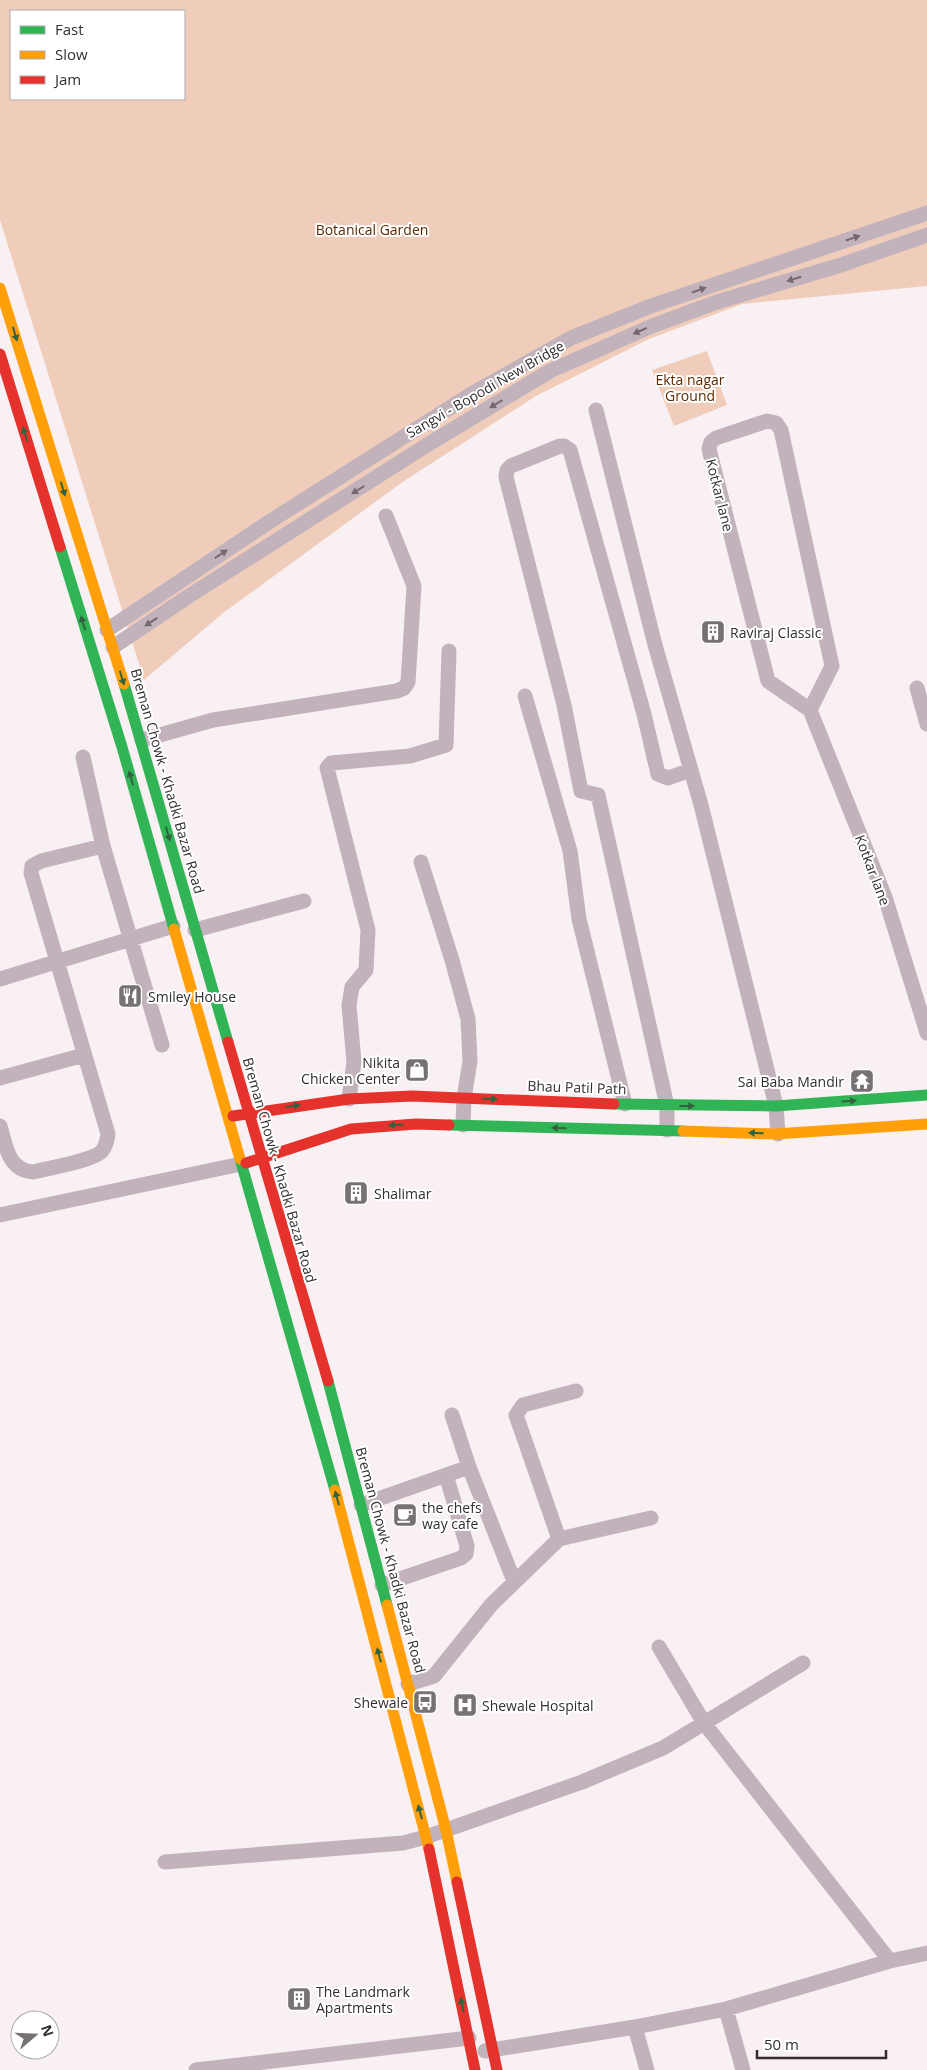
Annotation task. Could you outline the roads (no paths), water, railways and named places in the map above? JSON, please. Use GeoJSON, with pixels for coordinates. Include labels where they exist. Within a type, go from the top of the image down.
{"type":"FeatureCollection","features":[{"type":"Feature","properties":{"kind":"main road","name":"Breman Chowk - Khadki Bazar Road"},"geometry":{"type":"LineString","coordinates":[[0,288],[142,740],[261,1159],[334,1403],[446,1830],[497,2070]]}},
{"type":"Feature","properties":{"kind":"main road"},"geometry":{"type":"LineString","coordinates":[[0,354],[122,747],[336,1493],[426,1837],[475,2070]]}},
{"type":"Feature","properties":{"kind":"main road"},"geometry":{"type":"LineString","coordinates":[[122,747],[142,740]]}},
{"type":"Feature","properties":{"kind":"main road","name":"Bhau Patil Path"},"geometry":{"type":"LineString","coordinates":[[228,1117],[248,1112],[350,1099],[412,1096],[667,1106],[776,1106],[927,1095]]}},
{"type":"Feature","properties":{"kind":"main road"},"geometry":{"type":"LineString","coordinates":[[586,1103],[586,1128]]}},
{"type":"Feature","properties":{"kind":"main road"},"geometry":{"type":"LineString","coordinates":[[241,1164],[351,1129],[416,1124],[778,1134],[927,1124]]}},
{"type":"Feature","properties":{"kind":"street","name":"Sangvi - Bopodi New Bridge"},"geometry":{"type":"LineString","coordinates":[[107,630],[180,580],[473,393],[572,338],[651,306],[927,213]]}},
{"type":"Feature","properties":{"kind":"street","name":"Sangvi - Bopodi New Bridge"},"geometry":{"type":"LineString","coordinates":[[113,648],[189,596],[427,445],[550,371],[652,326],[717,302],[841,265],[927,235]]}},
{"type":"Feature","properties":{"kind":"street"},"geometry":{"type":"LineString","coordinates":[[596,410],[655,645],[691,770],[776,1106],[778,1134]]}},
{"type":"Feature","properties":{"kind":"street","name":"Kotkar lane"},"geometry":{"type":"LineString","coordinates":[[810,710],[832,666],[781,430],[776,423],[767,421],[716,438],[711,442],[709,449],[768,682],[810,710],[884,897],[927,1033]]}},
{"type":"Feature","properties":{"kind":"street"},"geometry":{"type":"LineString","coordinates":[[667,1130],[667,1106],[598,795],[581,791],[564,706],[506,477],[507,470],[511,466],[560,446],[570,450],[644,714],[658,774],[668,778],[691,770]]}},
{"type":"Feature","properties":{"kind":"street"},"geometry":{"type":"LineString","coordinates":[[142,740],[213,720],[397,691],[404,688],[408,682],[414,586],[386,516]]}},
{"type":"Feature","properties":{"kind":"street"},"geometry":{"type":"LineString","coordinates":[[350,1099],[354,1062],[348,1005],[352,987],[366,970],[368,930],[327,768],[334,763],[410,756],[446,745],[449,651]]}},
{"type":"Feature","properties":{"kind":"street"},"geometry":{"type":"LineString","coordinates":[[917,688],[927,724]]}},
{"type":"Feature","properties":{"kind":"street"},"geometry":{"type":"LineString","coordinates":[[525,696],[570,851],[579,919],[625,1104]]}},
{"type":"Feature","properties":{"kind":"street"},"geometry":{"type":"LineString","coordinates":[[83,757],[102,846],[162,1045]]}},
{"type":"Feature","properties":{"kind":"street"},"geometry":{"type":"LineString","coordinates":[[0,1126],[14,1164],[26,1171],[33,1172],[94,1157],[105,1148],[108,1134],[31,873],[31,869],[36,863],[41,861],[102,846]]}},
{"type":"Feature","properties":{"kind":"street"},"geometry":{"type":"LineString","coordinates":[[421,862],[452,960],[468,1019],[470,1062],[464,1098],[463,1125]]}},
{"type":"Feature","properties":{"kind":"street"},"geometry":{"type":"LineString","coordinates":[[195,930],[304,902]]}},
{"type":"Feature","properties":{"kind":"street"},"geometry":{"type":"LineString","coordinates":[[0,979],[173,926]]}},
{"type":"Feature","properties":{"kind":"street"},"geometry":{"type":"LineString","coordinates":[[0,1078],[84,1055]]}},
{"type":"Feature","properties":{"kind":"street"},"geometry":{"type":"LineString","coordinates":[[0,1215],[241,1164]]}},
{"type":"Feature","properties":{"kind":"street"},"geometry":{"type":"LineString","coordinates":[[559,1539],[516,1419],[516,1414],[523,1405],[576,1391]]}},
{"type":"Feature","properties":{"kind":"street"},"geometry":{"type":"LineString","coordinates":[[452,1415],[514,1581]]}},
{"type":"Feature","properties":{"kind":"street"},"geometry":{"type":"LineString","coordinates":[[360,1505],[470,1467]]}},
{"type":"Feature","properties":{"kind":"street"},"geometry":{"type":"LineString","coordinates":[[382,1584],[461,1558],[466,1554],[467,1546],[446,1475]]}},
{"type":"Feature","properties":{"kind":"street"},"geometry":{"type":"LineString","coordinates":[[408,1684],[434,1676],[491,1605],[559,1539],[651,1518]]}},
{"type":"Feature","properties":{"kind":"street"},"geometry":{"type":"LineString","coordinates":[[659,1648],[704,1723],[890,1961]]}},
{"type":"Feature","properties":{"kind":"street"},"geometry":{"type":"LineString","coordinates":[[165,1862],[403,1843],[426,1837],[582,1782],[663,1748],[803,1663]]}},
{"type":"Feature","properties":{"kind":"street"},"geometry":{"type":"LineString","coordinates":[[472,2055],[726,2009],[927,1952]]}},
{"type":"Feature","properties":{"kind":"street"},"geometry":{"type":"LineString","coordinates":[[726,2009],[743,2070]]}},
{"type":"Feature","properties":{"kind":"street"},"geometry":{"type":"LineString","coordinates":[[635,2027],[647,2070]]}},
{"type":"Feature","properties":{"kind":"street"},"geometry":{"type":"LineString","coordinates":[[196,2070],[469,2038]]}},
{"type":"Feature","properties":{"kind":"place","name":"Raviraj Classic"},"geometry":{"type":"Point","coordinates":[713,632]}},
{"type":"Feature","properties":{"kind":"place","name":"Smiley House"},"geometry":{"type":"Point","coordinates":[130,996]}},
{"type":"Feature","properties":{"kind":"place","name":"Nikita Chicken Center"},"geometry":{"type":"Point","coordinates":[417,1070]}},
{"type":"Feature","properties":{"kind":"place","name":"Sai Baba Mandir"},"geometry":{"type":"Point","coordinates":[862,1081]}},
{"type":"Feature","properties":{"kind":"place","name":"Shalimar"},"geometry":{"type":"Point","coordinates":[356,1193]}},
{"type":"Feature","properties":{"kind":"place","name":"the chefs way cafe"},"geometry":{"type":"Point","coordinates":[405,1515]}},
{"type":"Feature","properties":{"kind":"place","name":"Shewale"},"geometry":{"type":"Point","coordinates":[425,1702]}},
{"type":"Feature","properties":{"kind":"place","name":"Shewale Hospital"},"geometry":{"type":"Point","coordinates":[465,1705]}},
{"type":"Feature","properties":{"kind":"place","name":"The Landmark Apartments"},"geometry":{"type":"Point","coordinates":[299,1999]}},
{"type":"Feature","properties":{"kind":"park label","name":"Botanical Garden"},"geometry":{"type":"Point","coordinates":[372,229]}},
{"type":"Feature","properties":{"kind":"park label","name":"Ekta nagar Ground"},"geometry":{"type":"Point","coordinates":[690,388]}}]}
